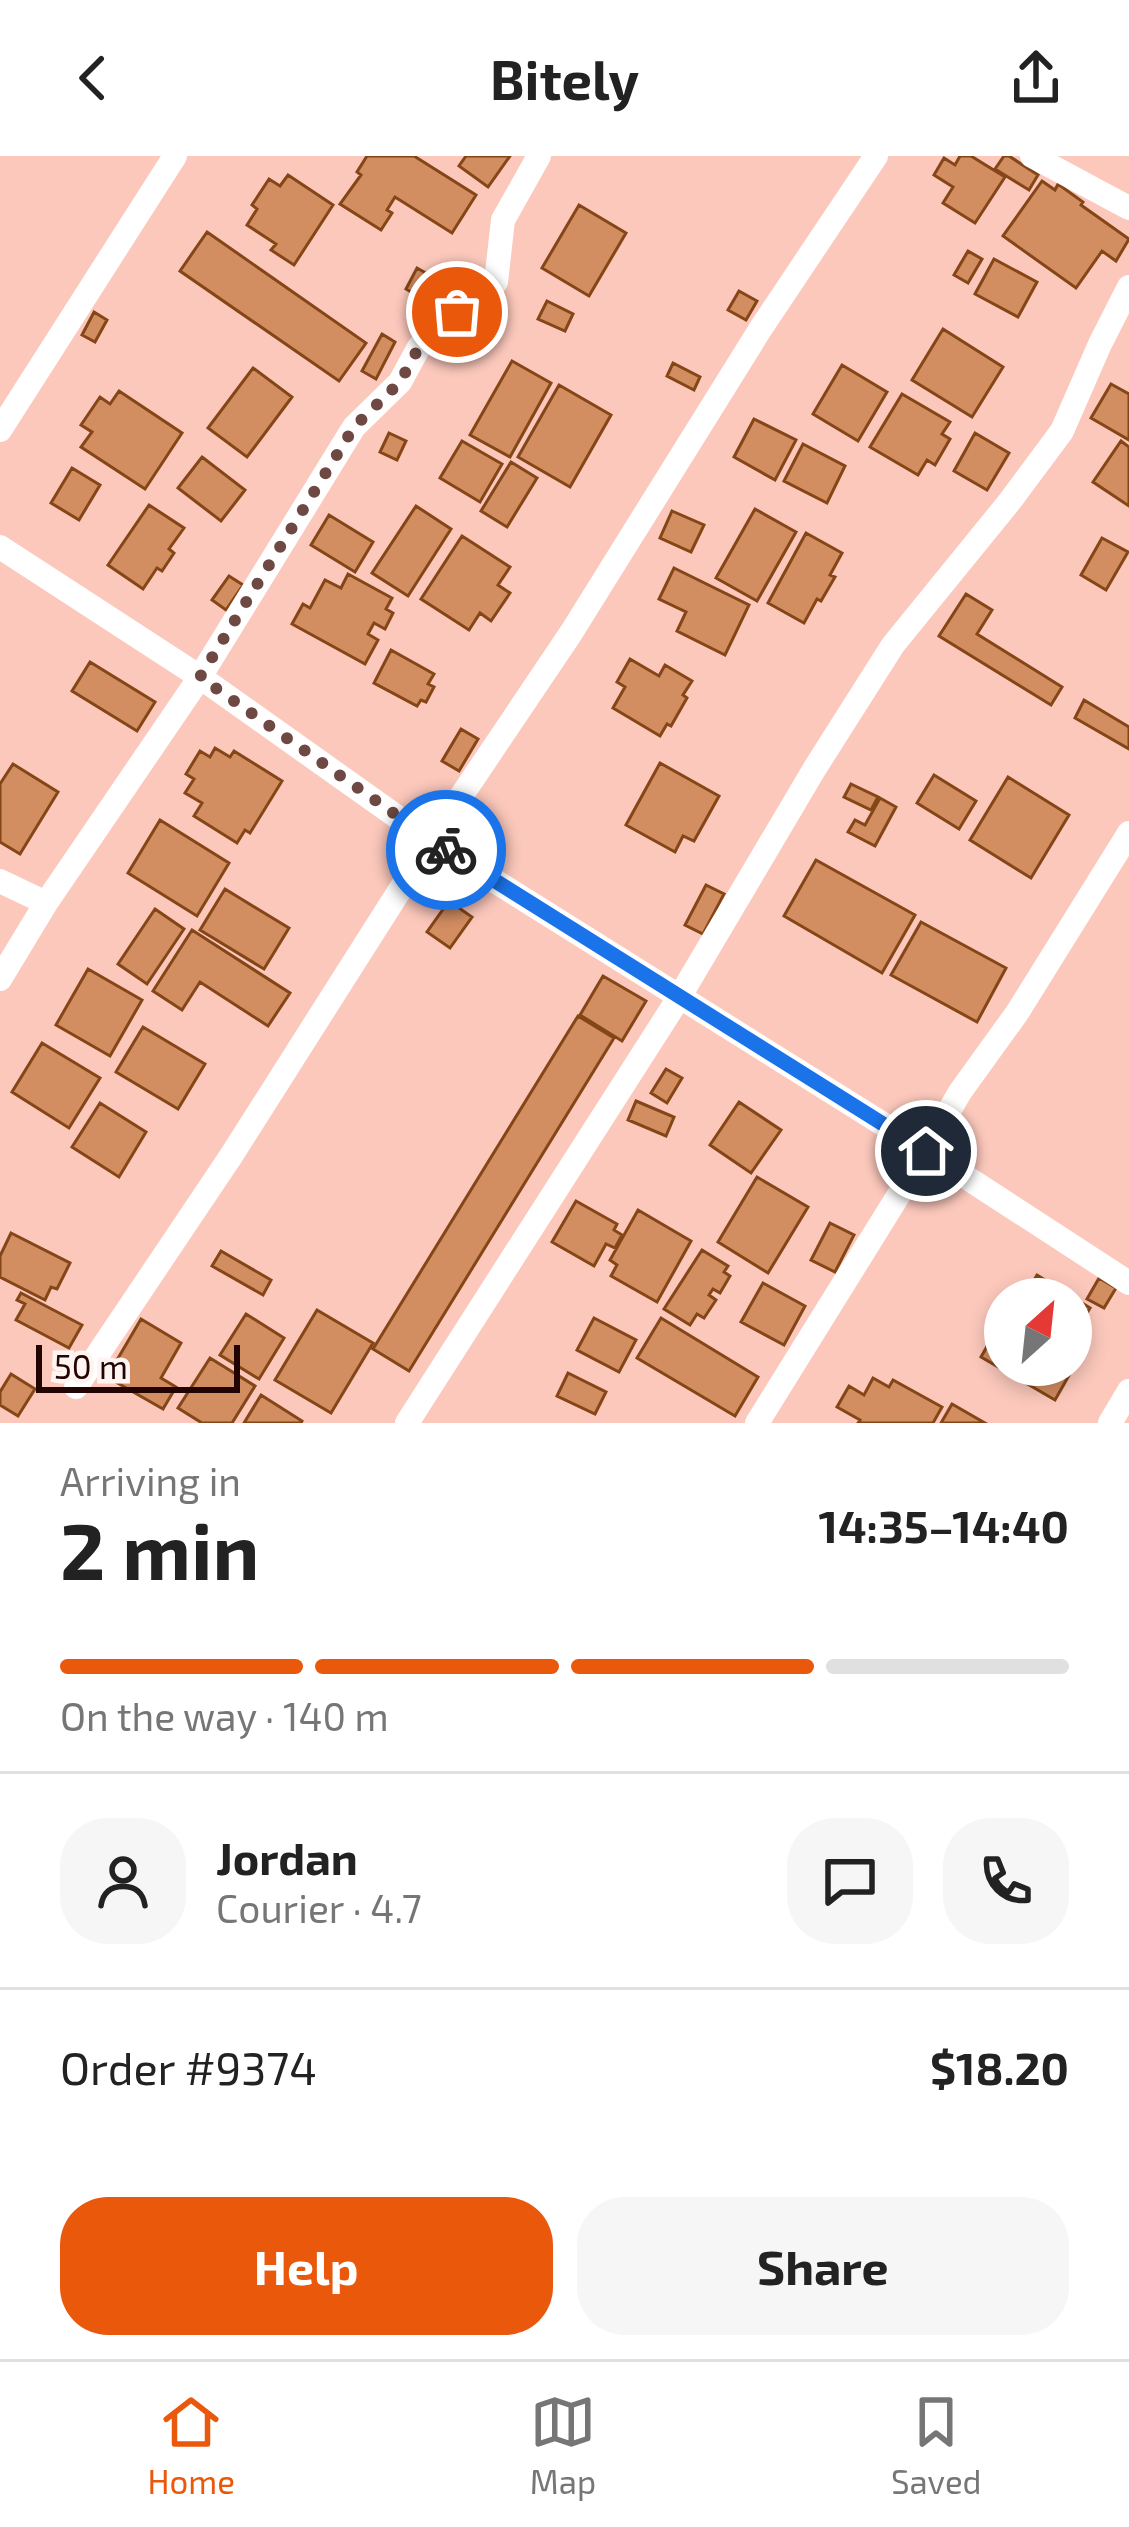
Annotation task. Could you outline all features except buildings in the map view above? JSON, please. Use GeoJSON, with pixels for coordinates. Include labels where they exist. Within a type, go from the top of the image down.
{"type":"FeatureCollection","features":[{"type":"Feature","properties":{"kind":"street"},"geometry":{"type":"LineString","coordinates":[[0,430],[175,156]]}},
{"type":"Feature","properties":{"kind":"street"},"geometry":{"type":"LineString","coordinates":[[0,979],[46,903],[200,677],[354,427],[400,382],[419,347],[496,282],[503,220],[539,156]]}},
{"type":"Feature","properties":{"kind":"street"},"geometry":{"type":"LineString","coordinates":[[76,1388],[571,633],[761,328],[876,156]]}},
{"type":"Feature","properties":{"kind":"street"},"geometry":{"type":"LineString","coordinates":[[1032,156],[1129,208]]}},
{"type":"Feature","properties":{"kind":"street"},"geometry":{"type":"LineString","coordinates":[[406,1423],[680,996],[893,645],[1062,431],[1129,287]]}},
{"type":"Feature","properties":{"kind":"street"},"geometry":{"type":"LineString","coordinates":[[0,547],[200,677],[431,841],[1129,1283]]}},
{"type":"Feature","properties":{"kind":"street"},"geometry":{"type":"LineString","coordinates":[[757,1423],[959,1092],[1017,1013],[1129,832]]}},
{"type":"Feature","properties":{"kind":"street"},"geometry":{"type":"LineString","coordinates":[[0,881],[46,903]]}},
{"type":"Feature","properties":{"kind":"street"},"geometry":{"type":"LineString","coordinates":[[1110,1423],[1129,1390]]}},
{"type":"Feature","properties":{"kind":"way so far"},"geometry":{"type":"LineString","coordinates":[[446,850],[200,677],[354,427],[400,382],[419,347],[457,312]]}},
{"type":"Feature","properties":{"kind":"route"},"geometry":{"type":"LineString","coordinates":[[446,850],[926,1151]]}}]}
